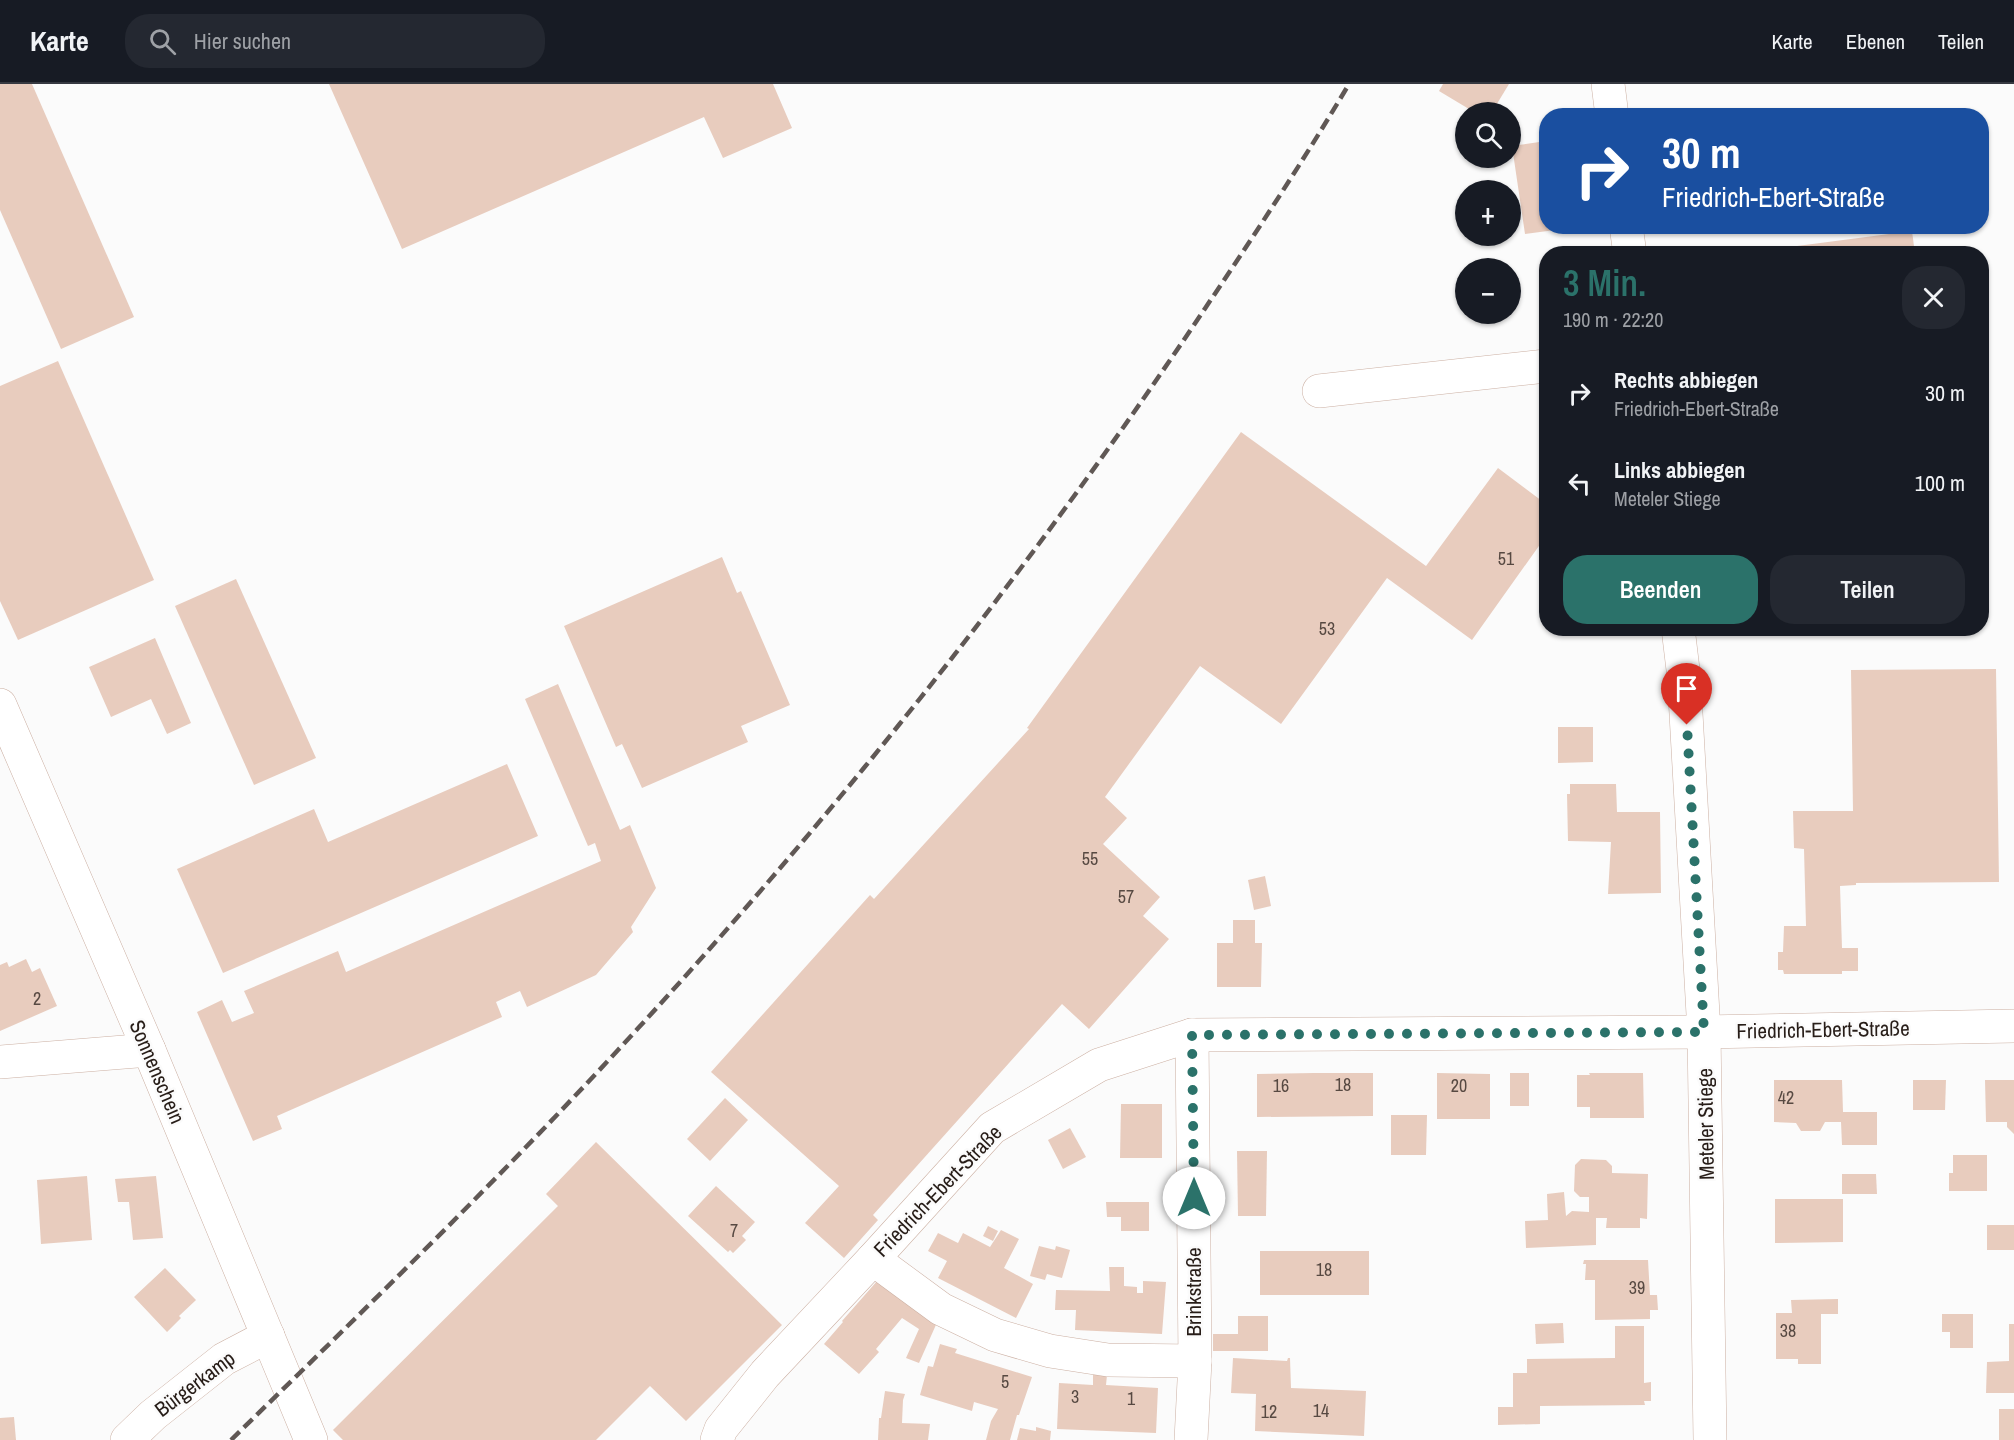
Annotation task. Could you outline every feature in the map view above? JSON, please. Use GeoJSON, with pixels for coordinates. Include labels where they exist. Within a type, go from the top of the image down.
{"type":"FeatureCollection","features":[{"type":"Feature","properties":{"kind":"street"},"geometry":{"type":"LineString","coordinates":[[1608,84],[1611,108]]}},
{"type":"Feature","properties":{"kind":"street"},"geometry":{"type":"LineString","coordinates":[[1319,391],[1539,367]]}},
{"type":"Feature","properties":{"kind":"street","name":"Meteler Stiege"},"geometry":{"type":"LineString","coordinates":[[1679,636],[1684,678],[1704,1032],[1710,1440]]}},
{"type":"Feature","properties":{"kind":"street","name":"Sonnenschein"},"geometry":{"type":"LineString","coordinates":[[0,705],[149,1050],[310,1440]]}},
{"type":"Feature","properties":{"kind":"street","name":"Friedrich-Ebert-Straße"},"geometry":{"type":"LineString","coordinates":[[717,1440],[721,1429],[765,1374],[992,1128],[1099,1065],[1192,1035],[1704,1032],[2014,1026]]}},
{"type":"Feature","properties":{"kind":"street","name":"Brinkstraße"},"geometry":{"type":"LineString","coordinates":[[1191,1440],[1195,1362],[1192,1035]]}},
{"type":"Feature","properties":{"kind":"street"},"geometry":{"type":"LineString","coordinates":[[0,1062],[149,1050]]}},
{"type":"Feature","properties":{"kind":"street"},"geometry":{"type":"LineString","coordinates":[[873,1259],[941,1309],[995,1335],[1050,1351],[1108,1360],[1195,1362]]}},
{"type":"Feature","properties":{"kind":"street","name":"Bürgerkamp"},"geometry":{"type":"LineString","coordinates":[[127,1440],[153,1415],[214,1366],[268,1336]]}},
{"type":"Feature","properties":{"kind":"building"},"geometry":{"type":"Polygon","coordinates":[[[0,84],[32,84],[134,317],[61,349],[0,210],[0,84]]]}},
{"type":"Feature","properties":{"kind":"building"},"geometry":{"type":"Polygon","coordinates":[[[329,84],[773,84],[792,128],[723,158],[704,117],[402,249],[329,84]]]}},
{"type":"Feature","properties":{"kind":"building"},"geometry":{"type":"Polygon","coordinates":[[[1443,84],[1509,84],[1498,102],[1457,102],[1439,91],[1443,84]]]}},
{"type":"Feature","properties":{"kind":"building"},"geometry":{"type":"Polygon","coordinates":[[[1539,142],[1539,232],[1525,234],[1521,207],[1521,180],[1517,180],[1515,168],[1521,168],[1521,145],[1539,142]]]}},
{"type":"Feature","properties":{"kind":"building"},"geometry":{"type":"Polygon","coordinates":[[[1889,234],[1912,234],[1914,246],[1798,246],[1889,234]]]}},
{"type":"Feature","properties":{"kind":"building"},"geometry":{"type":"Polygon","coordinates":[[[58,361],[154,580],[18,640],[0,601],[0,386],[58,361]]]}},
{"type":"Feature","properties":{"kind":"building"},"geometry":{"type":"Polygon","coordinates":[[[1241,432],[1426,566],[1498,468],[1539,499],[1539,546],[1472,640],[1387,578],[1281,724],[1200,666],[1105,797],[1127,818],[1103,844],[1160,897],[1143,916],[1169,939],[1089,1029],[1062,1004],[873,1215],[878,1220],[844,1258],[805,1223],[839,1186],[711,1072],[870,895],[874,899],[1029,729],[1027,728],[1241,432]]]}},
{"type":"Feature","properties":{"kind":"building"},"geometry":{"type":"Polygon","coordinates":[[[722,557],[737,593],[741,591],[790,705],[741,726],[748,742],[642,788],[622,744],[616,747],[564,626],[722,557]]]}},
{"type":"Feature","properties":{"kind":"building"},"geometry":{"type":"Polygon","coordinates":[[[236,579],[316,758],[254,785],[175,606],[236,579]]]}},
{"type":"Feature","properties":{"kind":"building"},"geometry":{"type":"Polygon","coordinates":[[[155,638],[191,723],[167,734],[151,699],[111,717],[89,667],[155,638]]]}},
{"type":"Feature","properties":{"kind":"building"},"geometry":{"type":"Polygon","coordinates":[[[1996,669],[1999,882],[1856,883],[1856,885],[1840,886],[1842,948],[1858,948],[1858,971],[1842,971],[1842,974],[1784,974],[1783,970],[1778,970],[1778,952],[1783,952],[1784,926],[1806,926],[1804,849],[1794,848],[1793,811],[1853,811],[1851,670],[1996,669]]]}},
{"type":"Feature","properties":{"kind":"building"},"geometry":{"type":"Polygon","coordinates":[[[558,684],[620,830],[630,825],[656,888],[631,927],[633,932],[596,975],[527,1007],[520,991],[496,1002],[502,1017],[277,1116],[282,1129],[253,1141],[197,1012],[222,1000],[232,1022],[254,1013],[244,991],[338,951],[346,972],[601,861],[595,843],[588,846],[525,699],[558,684]]]}},
{"type":"Feature","properties":{"kind":"building"},"geometry":{"type":"Polygon","coordinates":[[[1558,727],[1593,727],[1593,762],[1558,763],[1558,727]]]}},
{"type":"Feature","properties":{"kind":"building"},"geometry":{"type":"Polygon","coordinates":[[[507,764],[538,836],[223,973],[177,869],[314,809],[328,842],[507,764]]]}},
{"type":"Feature","properties":{"kind":"building"},"geometry":{"type":"Polygon","coordinates":[[[1570,784],[1616,784],[1617,812],[1660,812],[1661,893],[1608,894],[1611,842],[1568,841],[1567,794],[1570,794],[1570,784]]]}},
{"type":"Feature","properties":{"kind":"building"},"geometry":{"type":"Polygon","coordinates":[[[1265,876],[1271,906],[1254,910],[1248,880],[1265,876]]]}},
{"type":"Feature","properties":{"kind":"building"},"geometry":{"type":"Polygon","coordinates":[[[1233,920],[1255,920],[1255,943],[1262,943],[1261,987],[1217,987],[1217,943],[1233,943],[1233,920]]]}},
{"type":"Feature","properties":{"kind":"building"},"geometry":{"type":"Polygon","coordinates":[[[26,959],[32,972],[40,968],[57,1006],[0,1031],[0,965],[7,962],[9,967],[26,959]]]}},
{"type":"Feature","properties":{"kind":"building"},"geometry":{"type":"Polygon","coordinates":[[[1373,1073],[1373,1116],[1257,1117],[1257,1074],[1373,1073]]]}},
{"type":"Feature","properties":{"kind":"building"},"geometry":{"type":"Polygon","coordinates":[[[1437,1073],[1490,1074],[1490,1119],[1437,1119],[1437,1073]]]}},
{"type":"Feature","properties":{"kind":"building"},"geometry":{"type":"Polygon","coordinates":[[[1510,1073],[1529,1073],[1529,1106],[1510,1106],[1510,1073]]]}},
{"type":"Feature","properties":{"kind":"building"},"geometry":{"type":"Polygon","coordinates":[[[1589,1073],[1643,1073],[1644,1118],[1590,1118],[1590,1107],[1577,1107],[1577,1075],[1590,1075],[1589,1073]]]}},
{"type":"Feature","properties":{"kind":"building"},"geometry":{"type":"Polygon","coordinates":[[[1774,1080],[1842,1080],[1843,1112],[1877,1112],[1877,1145],[1842,1145],[1841,1122],[1825,1122],[1820,1131],[1801,1131],[1796,1123],[1774,1122],[1774,1080]]]}},
{"type":"Feature","properties":{"kind":"building"},"geometry":{"type":"Polygon","coordinates":[[[1913,1080],[1946,1080],[1945,1110],[1913,1110],[1913,1080]]]}},
{"type":"Feature","properties":{"kind":"building"},"geometry":{"type":"Polygon","coordinates":[[[1985,1080],[2014,1080],[2014,1134],[2007,1127],[2007,1122],[1986,1122],[1985,1080]]]}},
{"type":"Feature","properties":{"kind":"building"},"geometry":{"type":"Polygon","coordinates":[[[725,1098],[748,1120],[710,1161],[687,1139],[725,1098]]]}},
{"type":"Feature","properties":{"kind":"building"},"geometry":{"type":"Polygon","coordinates":[[[1121,1104],[1162,1104],[1162,1158],[1120,1158],[1121,1104]]]}},
{"type":"Feature","properties":{"kind":"building"},"geometry":{"type":"Polygon","coordinates":[[[1391,1115],[1427,1115],[1426,1155],[1391,1155],[1391,1115]]]}},
{"type":"Feature","properties":{"kind":"building"},"geometry":{"type":"Polygon","coordinates":[[[1070,1128],[1086,1157],[1063,1169],[1048,1140],[1070,1128]]]}},
{"type":"Feature","properties":{"kind":"building"},"geometry":{"type":"Polygon","coordinates":[[[596,1142],[782,1325],[686,1421],[650,1386],[596,1440],[343,1440],[333,1430],[558,1206],[546,1194],[596,1142]]]}},
{"type":"Feature","properties":{"kind":"building"},"geometry":{"type":"Polygon","coordinates":[[[1237,1151],[1267,1151],[1266,1216],[1238,1216],[1237,1151]]]}},
{"type":"Feature","properties":{"kind":"building"},"geometry":{"type":"Polygon","coordinates":[[[1953,1155],[1987,1155],[1987,1191],[1949,1191],[1949,1173],[1953,1173],[1953,1155]]]}},
{"type":"Feature","properties":{"kind":"building"},"geometry":{"type":"Polygon","coordinates":[[[1581,1159],[1606,1160],[1612,1166],[1612,1173],[1648,1174],[1647,1219],[1640,1218],[1640,1228],[1606,1228],[1607,1218],[1596,1218],[1596,1245],[1526,1248],[1525,1221],[1548,1220],[1547,1194],[1564,1192],[1566,1216],[1572,1211],[1589,1212],[1589,1197],[1580,1197],[1574,1191],[1575,1165],[1581,1159]]]}},
{"type":"Feature","properties":{"kind":"building"},"geometry":{"type":"Polygon","coordinates":[[[1842,1174],[1876,1174],[1877,1194],[1842,1194],[1842,1174]]]}},
{"type":"Feature","properties":{"kind":"building"},"geometry":{"type":"Polygon","coordinates":[[[87,1176],[92,1240],[41,1244],[37,1180],[87,1176]]]}},
{"type":"Feature","properties":{"kind":"building"},"geometry":{"type":"Polygon","coordinates":[[[156,1176],[163,1238],[133,1240],[129,1202],[118,1202],[115,1179],[156,1176]]]}},
{"type":"Feature","properties":{"kind":"building"},"geometry":{"type":"Polygon","coordinates":[[[716,1186],[755,1222],[742,1236],[746,1240],[733,1253],[730,1250],[728,1252],[688,1216],[716,1186]]]}},
{"type":"Feature","properties":{"kind":"building"},"geometry":{"type":"Polygon","coordinates":[[[1775,1199],[1843,1199],[1843,1242],[1775,1243],[1775,1199]]]}},
{"type":"Feature","properties":{"kind":"building"},"geometry":{"type":"Polygon","coordinates":[[[1106,1202],[1149,1202],[1149,1231],[1121,1231],[1121,1217],[1107,1217],[1106,1202]]]}},
{"type":"Feature","properties":{"kind":"building"},"geometry":{"type":"Polygon","coordinates":[[[1987,1225],[2014,1225],[2014,1250],[1987,1250],[1987,1225]]]}},
{"type":"Feature","properties":{"kind":"building"},"geometry":{"type":"Polygon","coordinates":[[[988,1226],[998,1231],[993,1241],[983,1236],[988,1226]]]}},
{"type":"Feature","properties":{"kind":"building"},"geometry":{"type":"Polygon","coordinates":[[[1001,1230],[1019,1239],[1004,1268],[1033,1284],[1016,1318],[938,1278],[947,1261],[928,1251],[938,1233],[958,1243],[963,1233],[990,1247],[1001,1230]]]}},
{"type":"Feature","properties":{"kind":"building"},"geometry":{"type":"Polygon","coordinates":[[[1039,1246],[1055,1250],[1056,1246],[1070,1250],[1062,1278],[1047,1274],[1045,1280],[1030,1276],[1039,1246]]]}},
{"type":"Feature","properties":{"kind":"building"},"geometry":{"type":"Polygon","coordinates":[[[1260,1251],[1369,1251],[1369,1295],[1260,1295],[1260,1251]]]}},
{"type":"Feature","properties":{"kind":"building"},"geometry":{"type":"Polygon","coordinates":[[[1584,1260],[1648,1260],[1650,1295],[1657,1295],[1658,1310],[1650,1310],[1650,1319],[1595,1320],[1595,1280],[1585,1280],[1584,1260]]]}},
{"type":"Feature","properties":{"kind":"building"},"geometry":{"type":"Polygon","coordinates":[[[1109,1267],[1124,1267],[1124,1286],[1137,1287],[1137,1293],[1143,1293],[1143,1281],[1166,1282],[1162,1334],[1075,1330],[1076,1310],[1055,1310],[1056,1290],[1110,1291],[1109,1267]]]}},
{"type":"Feature","properties":{"kind":"building"},"geometry":{"type":"Polygon","coordinates":[[[165,1268],[196,1300],[179,1316],[181,1318],[167,1332],[134,1297],[165,1268]]]}},
{"type":"Feature","properties":{"kind":"building"},"geometry":{"type":"Polygon","coordinates":[[[878,1280],[908,1305],[912,1301],[939,1318],[919,1363],[906,1358],[919,1329],[902,1318],[876,1349],[879,1352],[859,1374],[824,1344],[878,1280]]]}},
{"type":"Feature","properties":{"kind":"building"},"geometry":{"type":"Polygon","coordinates":[[[1838,1299],[1838,1314],[1821,1314],[1821,1364],[1798,1364],[1798,1359],[1776,1359],[1776,1313],[1792,1313],[1791,1300],[1838,1299]]]}},
{"type":"Feature","properties":{"kind":"building"},"geometry":{"type":"Polygon","coordinates":[[[1942,1314],[1973,1314],[1973,1348],[1950,1348],[1950,1332],[1942,1332],[1942,1314]]]}},
{"type":"Feature","properties":{"kind":"building"},"geometry":{"type":"Polygon","coordinates":[[[1238,1316],[1268,1316],[1268,1351],[1213,1351],[1213,1334],[1238,1334],[1238,1316]]]}},
{"type":"Feature","properties":{"kind":"building"},"geometry":{"type":"Polygon","coordinates":[[[1563,1323],[1564,1343],[1536,1344],[1535,1324],[1563,1323]]]}},
{"type":"Feature","properties":{"kind":"building"},"geometry":{"type":"Polygon","coordinates":[[[2009,1324],[2014,1324],[2014,1393],[1986,1393],[1987,1362],[2009,1361],[2009,1324]]]}},
{"type":"Feature","properties":{"kind":"building"},"geometry":{"type":"Polygon","coordinates":[[[1615,1326],[1644,1326],[1644,1383],[1651,1382],[1651,1401],[1644,1401],[1645,1405],[1540,1406],[1540,1424],[1498,1425],[1498,1407],[1513,1407],[1513,1373],[1527,1373],[1527,1359],[1615,1358],[1615,1326]]]}},
{"type":"Feature","properties":{"kind":"building"},"geometry":{"type":"Polygon","coordinates":[[[940,1344],[957,1349],[955,1353],[1032,1377],[1010,1440],[986,1440],[991,1421],[998,1409],[974,1402],[972,1411],[920,1395],[928,1366],[933,1367],[940,1344]]]}},
{"type":"Feature","properties":{"kind":"building"},"geometry":{"type":"Polygon","coordinates":[[[1233,1358],[1287,1361],[1290,1358],[1291,1388],[1366,1391],[1364,1436],[1255,1431],[1256,1394],[1231,1393],[1233,1358]]]}},
{"type":"Feature","properties":{"kind":"building"},"geometry":{"type":"Polygon","coordinates":[[[1093,1374],[1107,1375],[1106,1385],[1158,1388],[1156,1433],[1057,1429],[1059,1383],[1093,1385],[1093,1374]]]}},
{"type":"Feature","properties":{"kind":"building"},"geometry":{"type":"Polygon","coordinates":[[[885,1391],[905,1394],[902,1423],[930,1424],[928,1440],[878,1440],[879,1418],[881,1418],[885,1391]]]}},
{"type":"Feature","properties":{"kind":"building"},"geometry":{"type":"Polygon","coordinates":[[[1999,1409],[2014,1409],[2014,1440],[1999,1440],[1999,1409]]]}},
{"type":"Feature","properties":{"kind":"building"},"geometry":{"type":"Polygon","coordinates":[[[14,1417],[16,1440],[0,1440],[0,1418],[14,1417]]]}},
{"type":"Feature","properties":{"kind":"building"},"geometry":{"type":"Polygon","coordinates":[[[1036,1427],[1051,1431],[1050,1440],[1017,1440],[1020,1428],[1036,1431],[1036,1427]]]}},
{"type":"Feature","properties":{"kind":"railway"},"geometry":{"type":"LineString","coordinates":[[231,1440],[427,1247],[571,1100],[698,962],[852,782],[999,596],[1139,405],[1261,224],[1349,84]]}},
{"type":"Feature","properties":{"kind":"route"},"geometry":{"type":"LineString","coordinates":[[1194,1198],[1192,1035],[1704,1032],[1687,725]]}}]}
